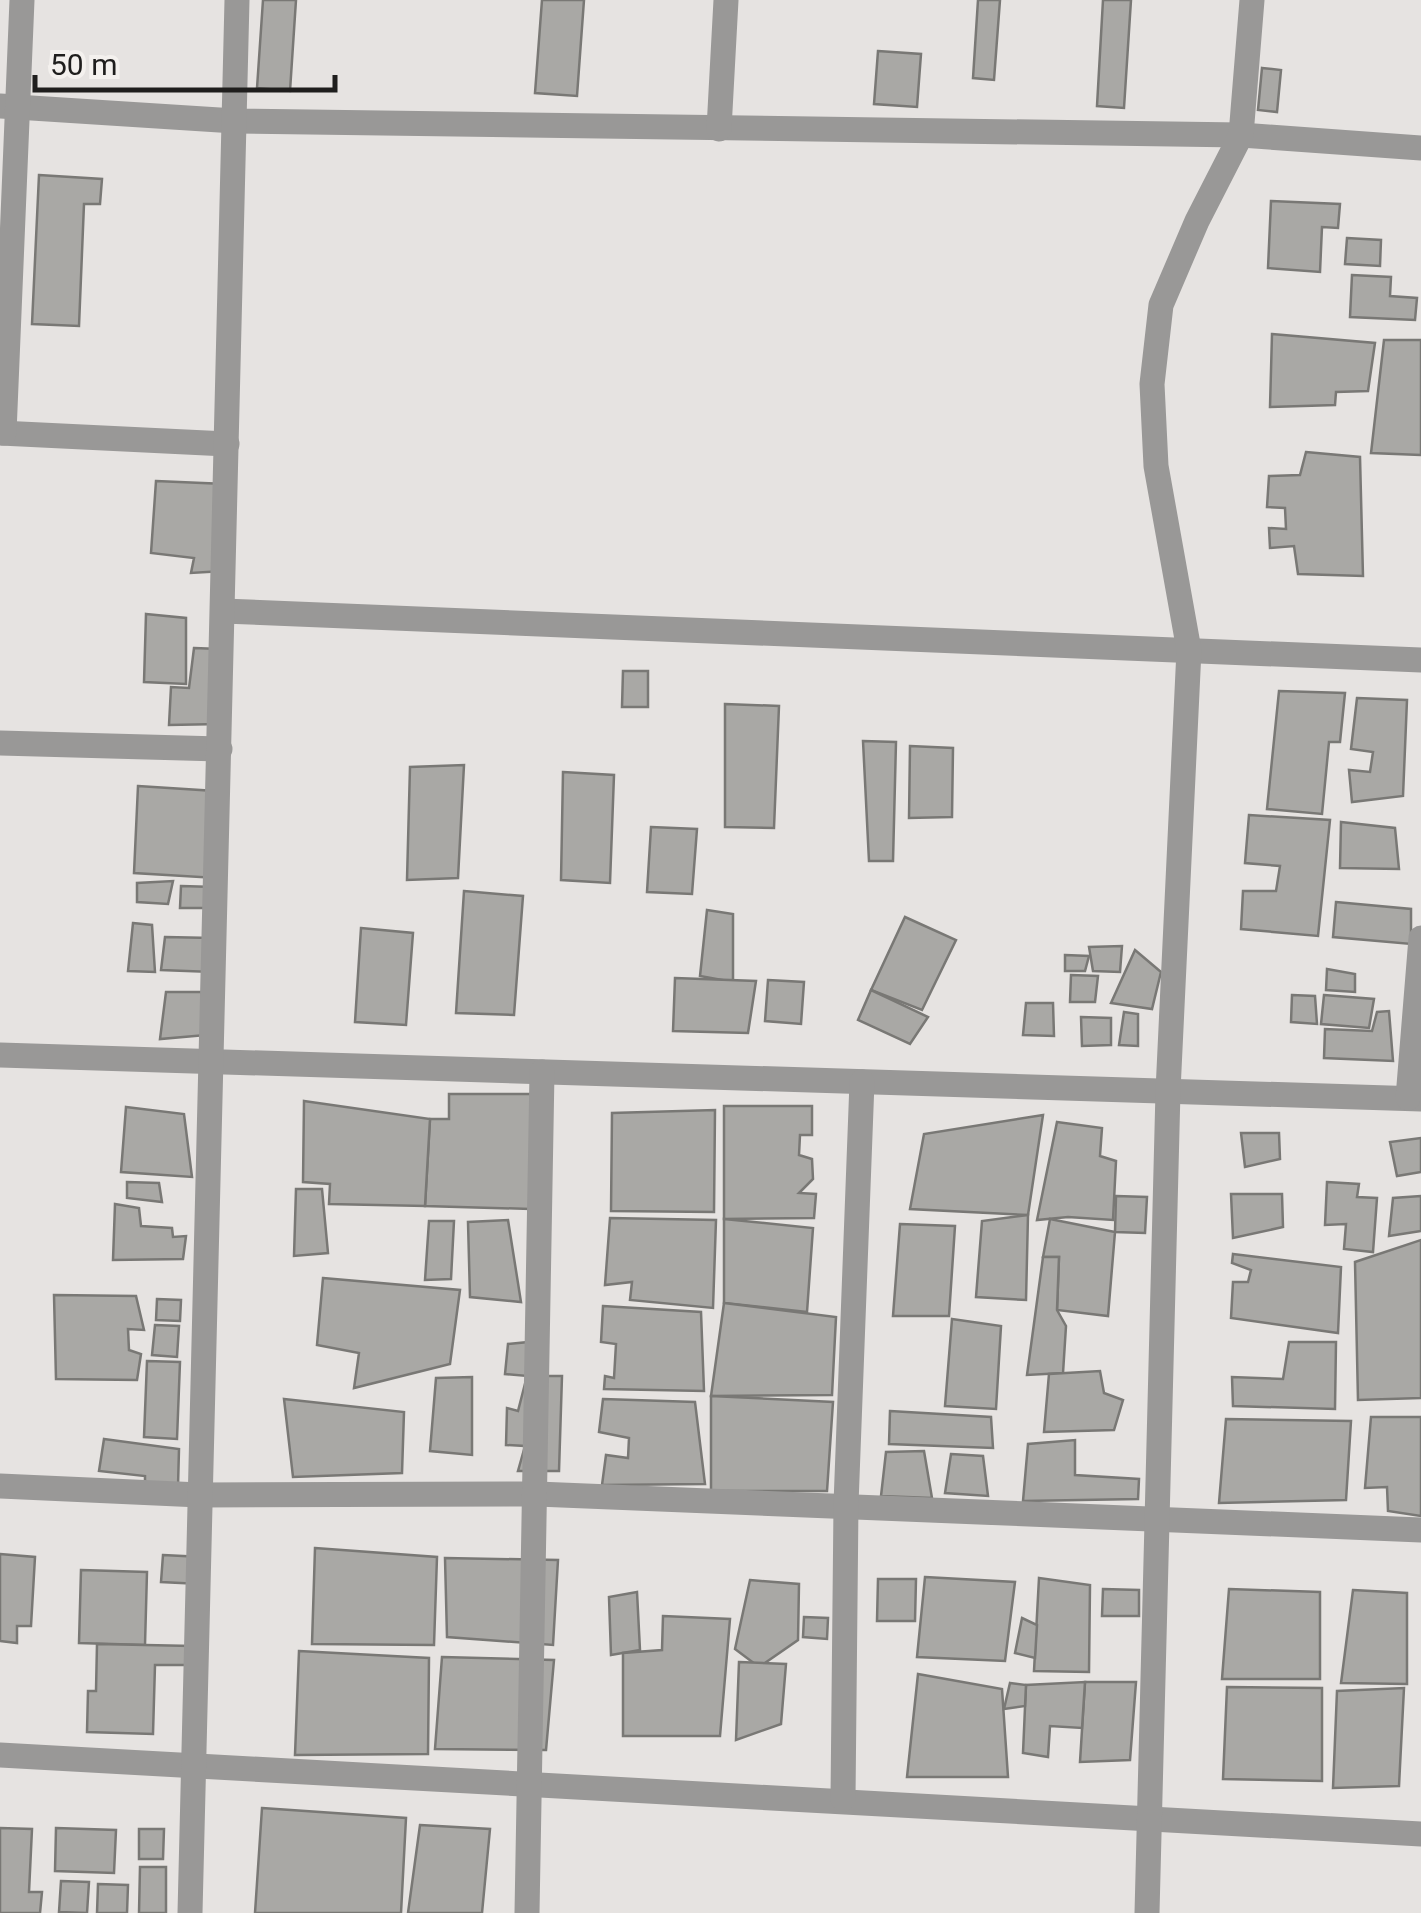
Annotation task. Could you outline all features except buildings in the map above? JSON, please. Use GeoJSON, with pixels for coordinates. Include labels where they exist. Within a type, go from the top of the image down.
{"type":"FeatureCollection","features":[{"type":"Feature","properties":{"kind":"street"},"geometry":{"type":"LineString","coordinates":[[22,0],[8,106],[2,433],[228,444]]}},
{"type":"Feature","properties":{"kind":"street"},"geometry":{"type":"LineString","coordinates":[[190,1913],[237,0]]}},
{"type":"Feature","properties":{"kind":"street"},"geometry":{"type":"LineString","coordinates":[[719,129],[726,0]]}},
{"type":"Feature","properties":{"kind":"street"},"geometry":{"type":"LineString","coordinates":[[1147,1913],[1168,1091],[1189,650],[1156,466],[1152,384],[1161,306],[1242,135],[1252,0]]}},
{"type":"Feature","properties":{"kind":"street"},"geometry":{"type":"LineString","coordinates":[[8,106],[235,121],[1242,135],[1421,148]]}},
{"type":"Feature","properties":{"kind":"street"},"geometry":{"type":"LineString","coordinates":[[224,612],[1421,660]]}},
{"type":"Feature","properties":{"kind":"street"},"geometry":{"type":"LineString","coordinates":[[0,743],[220,750]]}},
{"type":"Feature","properties":{"kind":"street"},"geometry":{"type":"LineString","coordinates":[[0,1055],[1414,1098],[1421,938]]}},
{"type":"Feature","properties":{"kind":"street"},"geometry":{"type":"LineString","coordinates":[[527,1913],[542,1072]]}},
{"type":"Feature","properties":{"kind":"street"},"geometry":{"type":"LineString","coordinates":[[844,1799],[846,1504],[862,1082]]}},
{"type":"Feature","properties":{"kind":"street"},"geometry":{"type":"LineString","coordinates":[[0,1486],[200,1495],[536,1494],[1160,1516],[1421,1530]]}},
{"type":"Feature","properties":{"kind":"street"},"geometry":{"type":"LineString","coordinates":[[0,1755],[193,1769],[844,1799],[1421,1834]]}}]}
